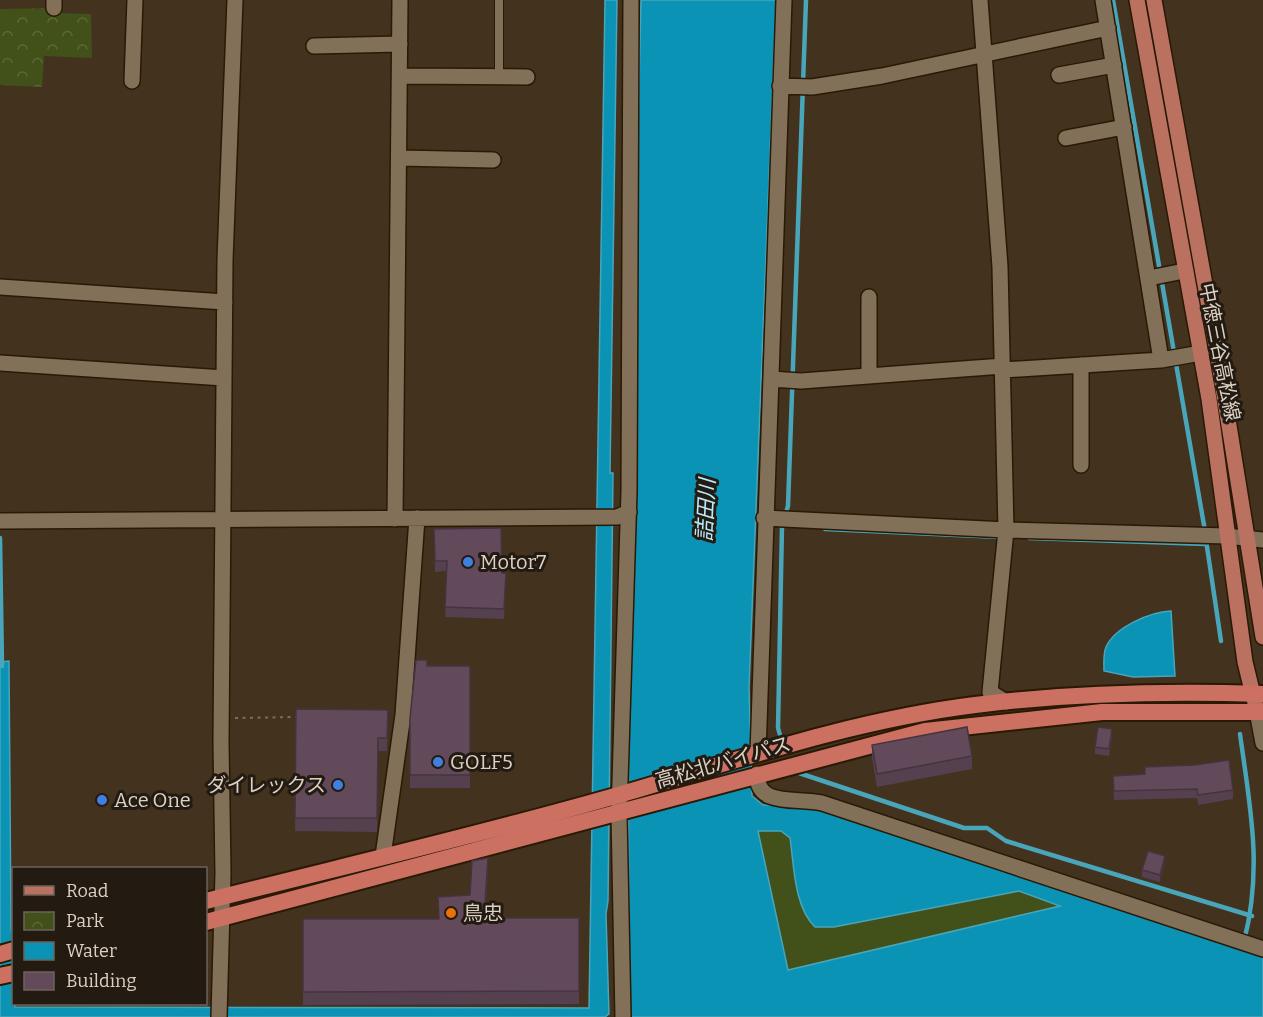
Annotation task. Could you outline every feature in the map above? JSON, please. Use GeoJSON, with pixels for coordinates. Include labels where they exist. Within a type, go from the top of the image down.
{"type":"FeatureCollection","features":[{"type":"Feature","properties":{"kind":"highway","name":"高松北バイパス"},"geometry":{"type":"LineString","coordinates":[[207,902],[619,795],[838,732],[924,713],[1006,702],[1102,694],[1258,694]]}},
{"type":"Feature","properties":{"kind":"highway","name":"高松北バイパス"},"geometry":{"type":"LineString","coordinates":[[213,920],[925,731],[1056,715],[1102,712],[1260,711]]}},
{"type":"Feature","properties":{"kind":"main road","name":"中徳三谷高松線"},"geometry":{"type":"LineString","coordinates":[[1137,0],[1177,272],[1201,353],[1223,490],[1220,536],[1245,662],[1258,694],[1260,711]]}},
{"type":"Feature","properties":{"kind":"main road","name":"中徳三谷高松線"},"geometry":{"type":"LineString","coordinates":[[1154,0],[1218,357],[1263,637]]}},
{"type":"Feature","properties":{"kind":"street"},"geometry":{"type":"LineString","coordinates":[[132,81],[135,0]]}},
{"type":"Feature","properties":{"kind":"street"},"geometry":{"type":"LineString","coordinates":[[219,1012],[213,920],[222,897],[225,302],[236,0]]}},
{"type":"Feature","properties":{"kind":"street"},"geometry":{"type":"LineString","coordinates":[[395,519],[400,0]]}},
{"type":"Feature","properties":{"kind":"street"},"geometry":{"type":"LineString","coordinates":[[623,1017],[619,795],[631,0]]}},
{"type":"Feature","properties":{"kind":"street"},"geometry":{"type":"LineString","coordinates":[[756,754],[770,519],[787,86],[784,0]]}},
{"type":"Feature","properties":{"kind":"street"},"geometry":{"type":"LineString","coordinates":[[980,0],[1000,267],[1006,538],[990,692],[1006,702]]}},
{"type":"Feature","properties":{"kind":"street"},"geometry":{"type":"LineString","coordinates":[[1103,0],[1161,360]]}},
{"type":"Feature","properties":{"kind":"street"},"geometry":{"type":"LineString","coordinates":[[787,86],[812,87],[984,55],[1108,28]]}},
{"type":"Feature","properties":{"kind":"street"},"geometry":{"type":"LineString","coordinates":[[314,46],[400,44]]}},
{"type":"Feature","properties":{"kind":"street"},"geometry":{"type":"LineString","coordinates":[[1059,75],[1114,65]]}},
{"type":"Feature","properties":{"kind":"street"},"geometry":{"type":"LineString","coordinates":[[400,76],[527,77]]}},
{"type":"Feature","properties":{"kind":"street"},"geometry":{"type":"LineString","coordinates":[[1065,138],[1124,128]]}},
{"type":"Feature","properties":{"kind":"street"},"geometry":{"type":"LineString","coordinates":[[399,158],[493,160]]}},
{"type":"Feature","properties":{"kind":"street"},"geometry":{"type":"LineString","coordinates":[[1149,278],[1177,272]]}},
{"type":"Feature","properties":{"kind":"street"},"geometry":{"type":"LineString","coordinates":[[0,287],[225,302]]}},
{"type":"Feature","properties":{"kind":"street"},"geometry":{"type":"LineString","coordinates":[[869,297],[869,376]]}},
{"type":"Feature","properties":{"kind":"street"},"geometry":{"type":"LineString","coordinates":[[776,380],[801,381],[1161,360],[1201,353]]}},
{"type":"Feature","properties":{"kind":"street"},"geometry":{"type":"LineString","coordinates":[[1,363],[224,378]]}},
{"type":"Feature","properties":{"kind":"street"},"geometry":{"type":"LineString","coordinates":[[1081,465],[1082,365]]}},
{"type":"Feature","properties":{"kind":"street"},"geometry":{"type":"LineString","coordinates":[[4,521],[623,515]]}},
{"type":"Feature","properties":{"kind":"street"},"geometry":{"type":"LineString","coordinates":[[383,855],[403,715],[417,518]]}},
{"type":"Feature","properties":{"kind":"street"},"geometry":{"type":"LineString","coordinates":[[770,519],[1006,538],[1220,536],[1263,540]]}},
{"type":"Feature","properties":{"kind":"street"},"geometry":{"type":"LineString","coordinates":[[1260,711],[1263,744]]}},
{"type":"Feature","properties":{"kind":"street"},"geometry":{"type":"LineString","coordinates":[[756,774],[757,784],[762,793],[771,798],[804,799],[822,803],[1262,949]]}},
{"type":"Feature","properties":{"kind":"lane"},"geometry":{"type":"LineString","coordinates":[[499,0],[500,77]]}},
{"type":"Feature","properties":{"kind":"path"},"geometry":{"type":"LineString","coordinates":[[222,718],[301,716]]}},
{"type":"Feature","properties":{"kind":"green space"},"geometry":{"type":"Polygon","coordinates":[[[58,8],[59,13],[91,14],[92,58],[44,56],[42,87],[0,85],[0,9],[58,8]]]}},
{"type":"Feature","properties":{"kind":"green space"},"geometry":{"type":"Polygon","coordinates":[[[758,831],[782,831],[790,838],[799,896],[834,927],[994,893],[1019,891],[1061,906],[788,970],[758,831]]]}},
{"type":"Feature","properties":{"kind":"water"},"geometry":{"type":"Polygon","coordinates":[[[605,0],[617,0],[610,473],[613,473],[608,901],[606,914],[609,1014],[605,1017],[0,1017],[0,662],[9,661],[12,1005],[15,1007],[589,1008],[605,0]]]}},
{"type":"Feature","properties":{"kind":"water","name":"詰田川"},"geometry":{"type":"Polygon","coordinates":[[[641,0],[776,0],[749,688],[752,796],[763,805],[806,804],[1263,955],[1263,1017],[630,1017],[629,636],[641,0]],[[758,831],[788,970],[1060,906],[1019,891],[834,927],[815,927],[808,919],[799,897],[790,838],[781,831],[758,831]]]}},
{"type":"Feature","properties":{"kind":"water"},"geometry":{"type":"Polygon","coordinates":[[[1171,611],[1175,676],[1133,677],[1104,671],[1106,647],[1117,633],[1153,614],[1171,611]]]}},
{"type":"Feature","properties":{"kind":"building"},"geometry":{"type":"Polygon","coordinates":[[[501,528],[502,573],[506,573],[504,609],[445,607],[447,561],[435,561],[434,529],[501,528]]]}},
{"type":"Feature","properties":{"kind":"building"},"geometry":{"type":"Polygon","coordinates":[[[416,660],[427,660],[427,666],[470,666],[470,775],[410,775],[410,718],[416,660]]]}},
{"type":"Feature","properties":{"kind":"building"},"geometry":{"type":"Polygon","coordinates":[[[296,709],[388,710],[387,738],[378,738],[377,818],[295,818],[296,709]]]}},
{"type":"Feature","properties":{"kind":"building"},"geometry":{"type":"Polygon","coordinates":[[[967,727],[972,756],[877,774],[872,745],[967,727]]]}},
{"type":"Feature","properties":{"kind":"building"},"geometry":{"type":"Polygon","coordinates":[[[1098,727],[1112,729],[1109,749],[1095,747],[1098,727]]]}},
{"type":"Feature","properties":{"kind":"building"},"geometry":{"type":"Polygon","coordinates":[[[1229,760],[1233,790],[1198,795],[1197,789],[1114,791],[1113,776],[1145,774],[1145,767],[1195,765],[1229,760]]]}},
{"type":"Feature","properties":{"kind":"building"},"geometry":{"type":"Polygon","coordinates":[[[1148,851],[1165,856],[1160,875],[1142,870],[1148,851]]]}},
{"type":"Feature","properties":{"kind":"building"},"geometry":{"type":"Polygon","coordinates":[[[488,858],[484,918],[579,918],[579,991],[303,992],[303,919],[439,919],[438,897],[470,895],[472,861],[488,858]]]}},
{"type":"Feature","properties":{"kind":"waterway"},"geometry":{"type":"LineString","coordinates":[[782,742],[778,728],[782,526],[788,506],[806,0]]}},
{"type":"Feature","properties":{"kind":"waterway"},"geometry":{"type":"LineString","coordinates":[[1113,0],[1205,531]]}},
{"type":"Feature","properties":{"kind":"waterway"},"geometry":{"type":"LineString","coordinates":[[825,529],[1000,537]]}},
{"type":"Feature","properties":{"kind":"waterway"},"geometry":{"type":"LineString","coordinates":[[0,538],[2,666]]}},
{"type":"Feature","properties":{"kind":"waterway"},"geometry":{"type":"LineString","coordinates":[[1029,538],[1206,544]]}},
{"type":"Feature","properties":{"kind":"waterway"},"geometry":{"type":"LineString","coordinates":[[1206,540],[1221,641]]}},
{"type":"Feature","properties":{"kind":"waterway"},"geometry":{"type":"LineString","coordinates":[[1240,734],[1251,812],[1254,863],[1250,914],[1244,941]]}},
{"type":"Feature","properties":{"kind":"waterway"},"geometry":{"type":"LineString","coordinates":[[796,772],[964,828],[987,828],[1006,841],[1252,916]]}},
{"type":"Feature","properties":{"kind":"place","name":"Motor7"},"geometry":{"type":"Point","coordinates":[468,562]}},
{"type":"Feature","properties":{"kind":"place","name":"GOLF5"},"geometry":{"type":"Point","coordinates":[438,762]}},
{"type":"Feature","properties":{"kind":"place","name":"ダイレックス"},"geometry":{"type":"Point","coordinates":[338,785]}},
{"type":"Feature","properties":{"kind":"place","name":"Ace One"},"geometry":{"type":"Point","coordinates":[102,800]}},
{"type":"Feature","properties":{"kind":"place","name":"鳥忠"},"geometry":{"type":"Point","coordinates":[451,913]}}]}
